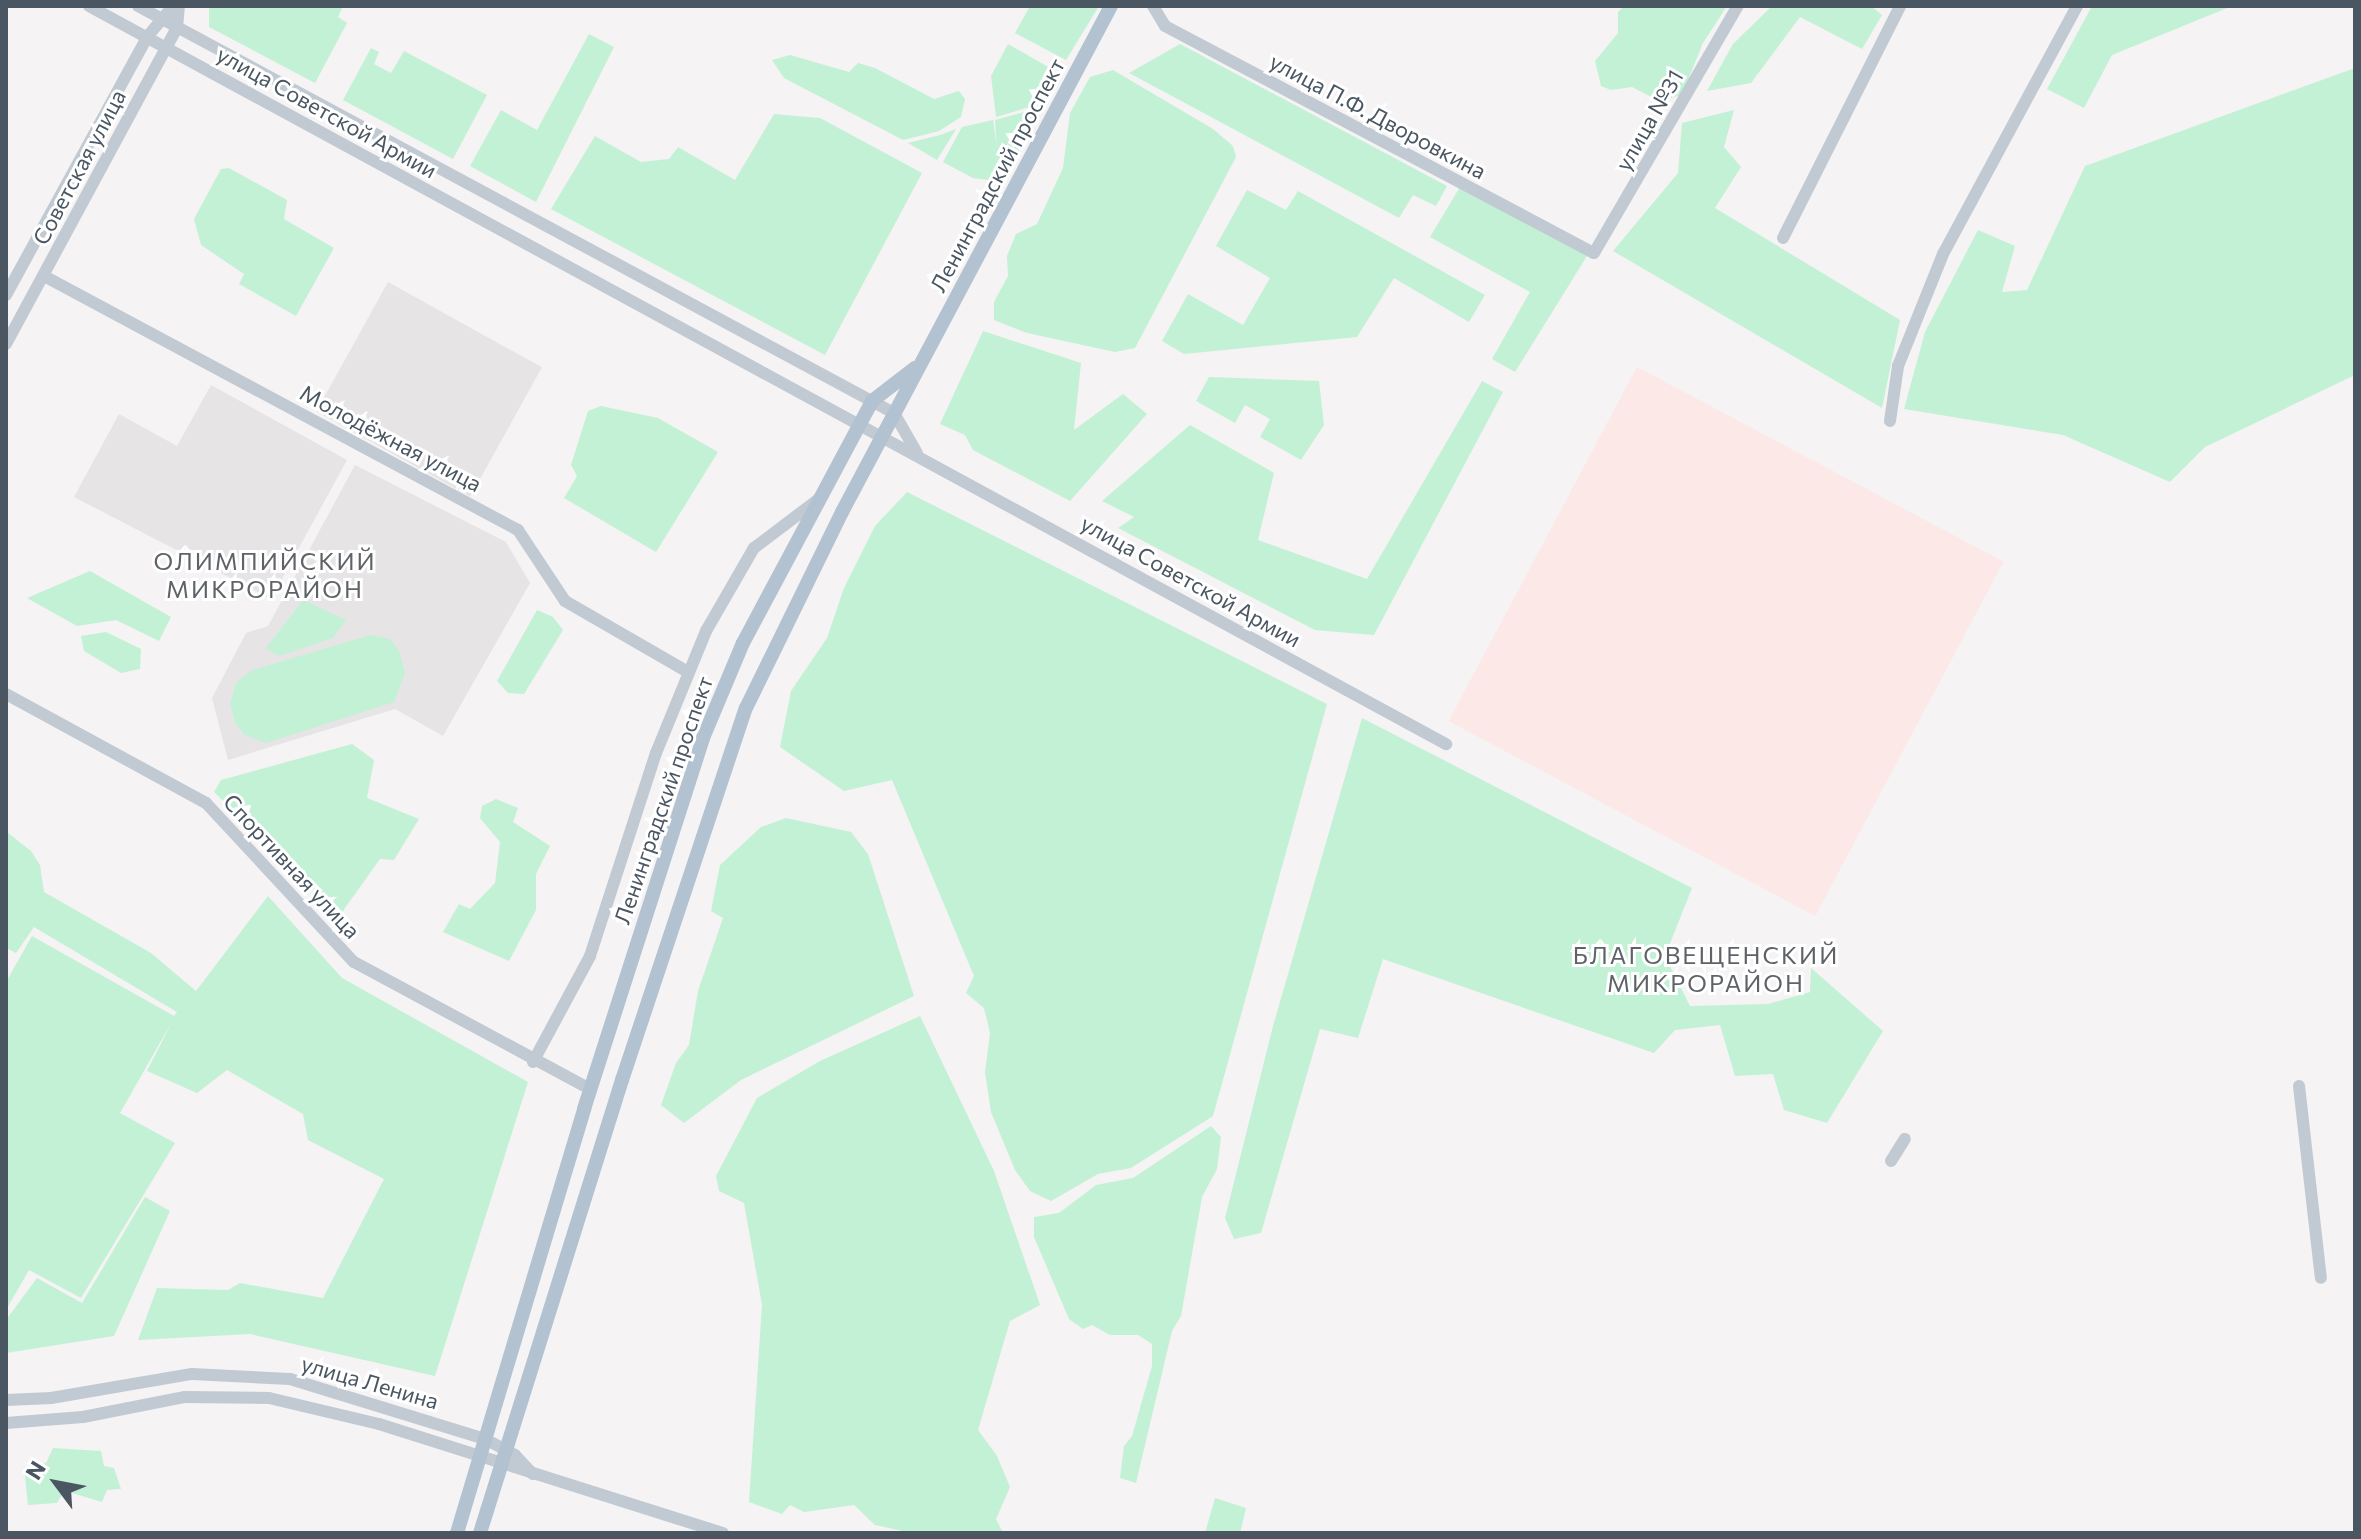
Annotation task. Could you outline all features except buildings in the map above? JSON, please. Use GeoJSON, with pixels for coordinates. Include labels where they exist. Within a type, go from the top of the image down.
{"type":"FeatureCollection","features":[{"type":"Feature","properties":{"kind":"main road","name":"Ленинградский проспект"},"geometry":{"type":"LineString","coordinates":[[480,1533],[610,1116],[746,708],[882,435],[1111,6]]}},
{"type":"Feature","properties":{"kind":"main road","name":"Ленинградский проспект"},"geometry":{"type":"LineString","coordinates":[[457,1533],[590,1089],[703,738],[743,643],[872,401],[921,364]]}},
{"type":"Feature","properties":{"kind":"main road"},"geometry":{"type":"LineString","coordinates":[[584,1109],[610,1116]]}},
{"type":"Feature","properties":{"kind":"street","name":"улица Советской Армии"},"geometry":{"type":"LineString","coordinates":[[89,6],[917,453],[1446,744]]}},
{"type":"Feature","properties":{"kind":"street","name":"улица Советской Армии"},"geometry":{"type":"LineString","coordinates":[[138,6],[894,413]]}},
{"type":"Feature","properties":{"kind":"street","name":"Советская улица"},"geometry":{"type":"LineString","coordinates":[[6,295],[147,37],[159,18],[173,6]]}},
{"type":"Feature","properties":{"kind":"street","name":"Советская улица"},"geometry":{"type":"LineString","coordinates":[[6,344],[177,28],[179,6]]}},
{"type":"Feature","properties":{"kind":"street","name":"улица П.Ф. Дворовкина"},"geometry":{"type":"LineString","coordinates":[[1153,6],[1165,26],[1594,253]]}},
{"type":"Feature","properties":{"kind":"street","name":"улица №31"},"geometry":{"type":"LineString","coordinates":[[1594,253],[1738,6]]}},
{"type":"Feature","properties":{"kind":"street"},"geometry":{"type":"LineString","coordinates":[[1783,238],[1900,6]]}},
{"type":"Feature","properties":{"kind":"street"},"geometry":{"type":"LineString","coordinates":[[1890,421],[1898,366],[1943,254],[2077,6]]}},
{"type":"Feature","properties":{"kind":"street"},"geometry":{"type":"LineString","coordinates":[[545,254],[557,232]]}},
{"type":"Feature","properties":{"kind":"street","name":"Молодёжная улица"},"geometry":{"type":"LineString","coordinates":[[44,276],[518,530],[565,601],[688,672]]}},
{"type":"Feature","properties":{"kind":"street"},"geometry":{"type":"LineString","coordinates":[[894,413],[917,453]]}},
{"type":"Feature","properties":{"kind":"street"},"geometry":{"type":"LineString","coordinates":[[533,1062],[590,956],[688,672],[731,583],[754,548],[820,498]]}},
{"type":"Feature","properties":{"kind":"street","name":"Спортивная улица"},"geometry":{"type":"LineString","coordinates":[[6,694],[206,803],[354,962],[533,1062],[590,1089]]}},
{"type":"Feature","properties":{"kind":"street"},"geometry":{"type":"LineString","coordinates":[[2299,1086],[2321,1278]]}},
{"type":"Feature","properties":{"kind":"street"},"geometry":{"type":"LineString","coordinates":[[1891,1161],[1905,1139]]}},
{"type":"Feature","properties":{"kind":"street","name":"улица Ленина"},"geometry":{"type":"LineString","coordinates":[[6,1400],[51,1398],[182,1375],[245,1373],[290,1379],[485,1439],[506,1449],[533,1474]]}},
{"type":"Feature","properties":{"kind":"street"},"geometry":{"type":"LineString","coordinates":[[182,1375],[185,1397]]}},
{"type":"Feature","properties":{"kind":"street","name":"улица Ленина"},"geometry":{"type":"LineString","coordinates":[[6,1423],[83,1417],[185,1397],[269,1398],[307,1405],[723,1533]]}},
{"type":"Feature","properties":{"kind":"shaded area"},"geometry":{"type":"Polygon","coordinates":[[[388,282],[542,367],[470,497],[316,411],[388,282]]]}},
{"type":"Feature","properties":{"kind":"shaded area"},"geometry":{"type":"Polygon","coordinates":[[[1637,367],[2003,562],[1815,916],[1449,721],[1637,367]]]}},
{"type":"Feature","properties":{"kind":"shaded area"},"geometry":{"type":"Polygon","coordinates":[[[211,385],[347,460],[271,599],[74,497],[119,414],[177,446],[211,385]]]}},
{"type":"Feature","properties":{"kind":"shaded area"},"geometry":{"type":"Polygon","coordinates":[[[355,465],[506,542],[530,583],[443,736],[395,709],[228,760],[212,698],[246,633],[268,626],[355,465]]]}},
{"type":"Feature","properties":{"kind":"green space"},"geometry":{"type":"Polygon","coordinates":[[[209,6],[343,6],[338,17],[347,23],[315,83],[209,27],[209,6]]]}},
{"type":"Feature","properties":{"kind":"green space"},"geometry":{"type":"Polygon","coordinates":[[[1030,6],[1099,6],[1066,60],[1015,33],[1030,6]]]}},
{"type":"Feature","properties":{"kind":"green space"},"geometry":{"type":"Polygon","coordinates":[[[1624,6],[1727,6],[1703,43],[1682,95],[1659,101],[1632,87],[1611,90],[1601,86],[1595,61],[1618,33],[1618,12],[1624,6]]]}},
{"type":"Feature","properties":{"kind":"green space"},"geometry":{"type":"Polygon","coordinates":[[[1772,6],[1871,6],[1882,15],[1862,49],[1800,17],[1751,83],[1707,91],[1733,44],[1772,6]]]}},
{"type":"Feature","properties":{"kind":"green space"},"geometry":{"type":"Polygon","coordinates":[[[2092,6],[2232,6],[2112,55],[2084,108],[2047,89],[2092,6]]]}},
{"type":"Feature","properties":{"kind":"green space"},"geometry":{"type":"Polygon","coordinates":[[[589,34],[614,47],[536,202],[470,166],[501,110],[537,130],[589,34]]]}},
{"type":"Feature","properties":{"kind":"green space"},"geometry":{"type":"Polygon","coordinates":[[[1008,44],[1055,71],[1058,81],[1046,102],[996,117],[991,76],[1008,44]]]}},
{"type":"Feature","properties":{"kind":"green space"},"geometry":{"type":"Polygon","coordinates":[[[1180,44],[1447,186],[1436,206],[1413,195],[1399,218],[1129,73],[1180,44]]]}},
{"type":"Feature","properties":{"kind":"green space"},"geometry":{"type":"Polygon","coordinates":[[[371,48],[379,52],[374,64],[391,73],[404,51],[487,95],[453,159],[343,100],[371,48]]]}},
{"type":"Feature","properties":{"kind":"green space"},"geometry":{"type":"Polygon","coordinates":[[[790,55],[849,72],[858,63],[875,68],[934,99],[959,91],[965,99],[961,117],[939,131],[903,140],[784,78],[772,60],[790,55]]]}},
{"type":"Feature","properties":{"kind":"green space"},"geometry":{"type":"Polygon","coordinates":[[[2355,68],[2355,375],[2205,447],[2170,482],[2063,435],[1904,409],[1925,332],[1978,230],[2015,246],[2002,292],[2027,290],[2085,166],[2355,68]]]}},
{"type":"Feature","properties":{"kind":"green space"},"geometry":{"type":"Polygon","coordinates":[[[1113,70],[1213,129],[1233,146],[1236,157],[1135,348],[1115,352],[1027,333],[994,320],[994,302],[1008,276],[1007,256],[1016,234],[1037,224],[1063,168],[1070,113],[1090,77],[1113,70]]]}},
{"type":"Feature","properties":{"kind":"green space"},"geometry":{"type":"Polygon","coordinates":[[[1043,107],[1005,174],[998,176],[995,120],[1043,107]]]}},
{"type":"Feature","properties":{"kind":"green space"},"geometry":{"type":"Polygon","coordinates":[[[1734,110],[1724,147],[1741,167],[1715,208],[1900,320],[1882,408],[1613,251],[1678,173],[1682,123],[1734,110]]]}},
{"type":"Feature","properties":{"kind":"green space"},"geometry":{"type":"Polygon","coordinates":[[[774,114],[820,118],[922,173],[825,355],[551,209],[595,136],[641,162],[669,159],[678,147],[735,180],[774,114]]]}},
{"type":"Feature","properties":{"kind":"green space"},"geometry":{"type":"Polygon","coordinates":[[[993,120],[998,155],[995,181],[973,178],[943,162],[962,127],[993,120]]]}},
{"type":"Feature","properties":{"kind":"green space"},"geometry":{"type":"Polygon","coordinates":[[[956,129],[937,160],[908,143],[940,135],[956,129]]]}},
{"type":"Feature","properties":{"kind":"green space"},"geometry":{"type":"Polygon","coordinates":[[[229,168],[287,200],[284,219],[334,248],[296,316],[239,284],[244,274],[201,245],[194,219],[221,169],[229,168]]]}},
{"type":"Feature","properties":{"kind":"green space"},"geometry":{"type":"Polygon","coordinates":[[[1460,187],[1587,256],[1515,372],[1492,359],[1530,292],[1430,237],[1460,187]]]}},
{"type":"Feature","properties":{"kind":"green space"},"geometry":{"type":"Polygon","coordinates":[[[1247,190],[1286,210],[1298,191],[1485,295],[1469,322],[1394,278],[1357,337],[1184,354],[1162,341],[1188,294],[1243,325],[1270,278],[1216,246],[1247,190]]]}},
{"type":"Feature","properties":{"kind":"green space"},"geometry":{"type":"Polygon","coordinates":[[[983,331],[1081,363],[1074,430],[1123,394],[1147,414],[1070,501],[973,450],[965,435],[940,424],[983,331]]]}},
{"type":"Feature","properties":{"kind":"green space"},"geometry":{"type":"Polygon","coordinates":[[[1209,377],[1319,381],[1324,425],[1301,460],[1260,437],[1270,419],[1245,405],[1235,423],[1196,401],[1209,377]]]}},
{"type":"Feature","properties":{"kind":"green space"},"geometry":{"type":"Polygon","coordinates":[[[1482,381],[1503,392],[1374,635],[1315,630],[1118,528],[1134,517],[1102,501],[1190,425],[1274,473],[1258,540],[1367,579],[1482,381]]]}},
{"type":"Feature","properties":{"kind":"green space"},"geometry":{"type":"Polygon","coordinates":[[[601,406],[658,418],[718,452],[656,552],[564,498],[577,476],[571,465],[588,411],[601,406]]]}},
{"type":"Feature","properties":{"kind":"green space"},"geometry":{"type":"Polygon","coordinates":[[[907,492],[1327,704],[1213,1116],[1131,1168],[1098,1174],[1051,1201],[1030,1191],[1015,1170],[991,1112],[985,1072],[990,1033],[984,1008],[966,993],[974,976],[892,780],[844,791],[780,747],[791,691],[827,638],[844,588],[875,526],[907,492]]]}},
{"type":"Feature","properties":{"kind":"green space"},"geometry":{"type":"Polygon","coordinates":[[[90,571],[171,617],[159,641],[116,620],[77,626],[27,598],[90,571]]]}},
{"type":"Feature","properties":{"kind":"green space"},"geometry":{"type":"Polygon","coordinates":[[[303,600],[346,620],[333,638],[279,656],[266,648],[303,600]]]}},
{"type":"Feature","properties":{"kind":"green space"},"geometry":{"type":"Polygon","coordinates":[[[537,610],[553,617],[563,630],[524,694],[508,693],[497,681],[537,610]]]}},
{"type":"Feature","properties":{"kind":"green space"},"geometry":{"type":"Polygon","coordinates":[[[106,632],[141,649],[140,669],[121,673],[84,651],[81,636],[106,632]]]}},
{"type":"Feature","properties":{"kind":"green space"},"geometry":{"type":"Polygon","coordinates":[[[371,635],[390,639],[399,651],[405,673],[394,702],[266,743],[245,735],[235,723],[230,703],[236,683],[252,670],[371,635]]]}},
{"type":"Feature","properties":{"kind":"green space"},"geometry":{"type":"Polygon","coordinates":[[[1362,718],[1692,888],[1665,956],[1690,1006],[1768,1004],[1810,992],[1811,968],[1883,1031],[1827,1123],[1784,1110],[1773,1074],[1735,1076],[1720,1025],[1675,1030],[1654,1053],[1383,959],[1358,1038],[1320,1029],[1261,1233],[1234,1239],[1225,1218],[1273,1026],[1362,718]]]}},
{"type":"Feature","properties":{"kind":"green space"},"geometry":{"type":"Polygon","coordinates":[[[352,744],[374,760],[367,798],[419,819],[394,860],[380,859],[340,915],[214,792],[221,780],[352,744]]]}},
{"type":"Feature","properties":{"kind":"green space"},"geometry":{"type":"Polygon","coordinates":[[[496,799],[518,808],[513,822],[550,846],[536,874],[536,910],[509,961],[443,932],[459,904],[470,909],[495,883],[500,842],[480,818],[482,806],[496,799]]]}},
{"type":"Feature","properties":{"kind":"green space"},"geometry":{"type":"Polygon","coordinates":[[[786,818],[851,832],[868,854],[914,996],[741,1080],[684,1123],[661,1105],[676,1063],[689,1045],[698,991],[723,918],[711,911],[720,865],[761,827],[786,818]]]}},
{"type":"Feature","properties":{"kind":"green space"},"geometry":{"type":"Polygon","coordinates":[[[8,833],[31,851],[40,865],[44,892],[151,953],[196,991],[268,896],[342,978],[528,1082],[435,1376],[250,1334],[138,1340],[157,1288],[228,1290],[240,1283],[323,1298],[384,1179],[308,1140],[303,1114],[227,1070],[197,1093],[147,1071],[173,1020],[120,1113],[175,1143],[81,1298],[29,1270],[6,1310],[6,982],[32,936],[174,1016],[177,1012],[34,927],[16,953],[6,948],[8,833]]]}},
{"type":"Feature","properties":{"kind":"green space"},"geometry":{"type":"Polygon","coordinates":[[[920,1016],[994,1171],[1040,1305],[1010,1321],[978,1430],[997,1456],[1010,1487],[996,1519],[1003,1533],[912,1533],[875,1525],[854,1505],[804,1512],[790,1505],[782,1514],[749,1502],[762,1305],[744,1203],[719,1191],[716,1176],[757,1098],[820,1061],[920,1016]]]}},
{"type":"Feature","properties":{"kind":"green space"},"geometry":{"type":"Polygon","coordinates":[[[1211,1126],[1221,1137],[1217,1169],[1202,1197],[1181,1316],[1172,1331],[1136,1483],[1120,1478],[1124,1446],[1132,1436],[1152,1366],[1152,1344],[1138,1335],[1110,1335],[1092,1325],[1083,1329],[1069,1319],[1034,1237],[1034,1217],[1059,1213],[1096,1185],[1133,1178],[1211,1126]]]}},
{"type":"Feature","properties":{"kind":"green space"},"geometry":{"type":"Polygon","coordinates":[[[145,1197],[170,1211],[114,1336],[6,1353],[6,1320],[37,1278],[82,1303],[145,1197]]]}},
{"type":"Feature","properties":{"kind":"green space"},"geometry":{"type":"Polygon","coordinates":[[[53,1448],[101,1451],[104,1466],[114,1468],[121,1489],[107,1490],[102,1502],[72,1493],[68,1485],[57,1503],[28,1505],[24,1467],[46,1463],[53,1448]]]}},
{"type":"Feature","properties":{"kind":"green space"},"geometry":{"type":"Polygon","coordinates":[[[1215,1498],[1246,1508],[1240,1533],[1205,1533],[1215,1498]]]}},
{"type":"Feature","properties":{"kind":"district","name":"ОЛИМПИЙСКИЙ МИКРОРАЙОН"},"geometry":{"type":"Point","coordinates":[265,575]}},
{"type":"Feature","properties":{"kind":"district","name":"БЛАГОВЕЩЕНСКИЙ МИКРОРАЙОН"},"geometry":{"type":"Point","coordinates":[1706,969]}}]}
